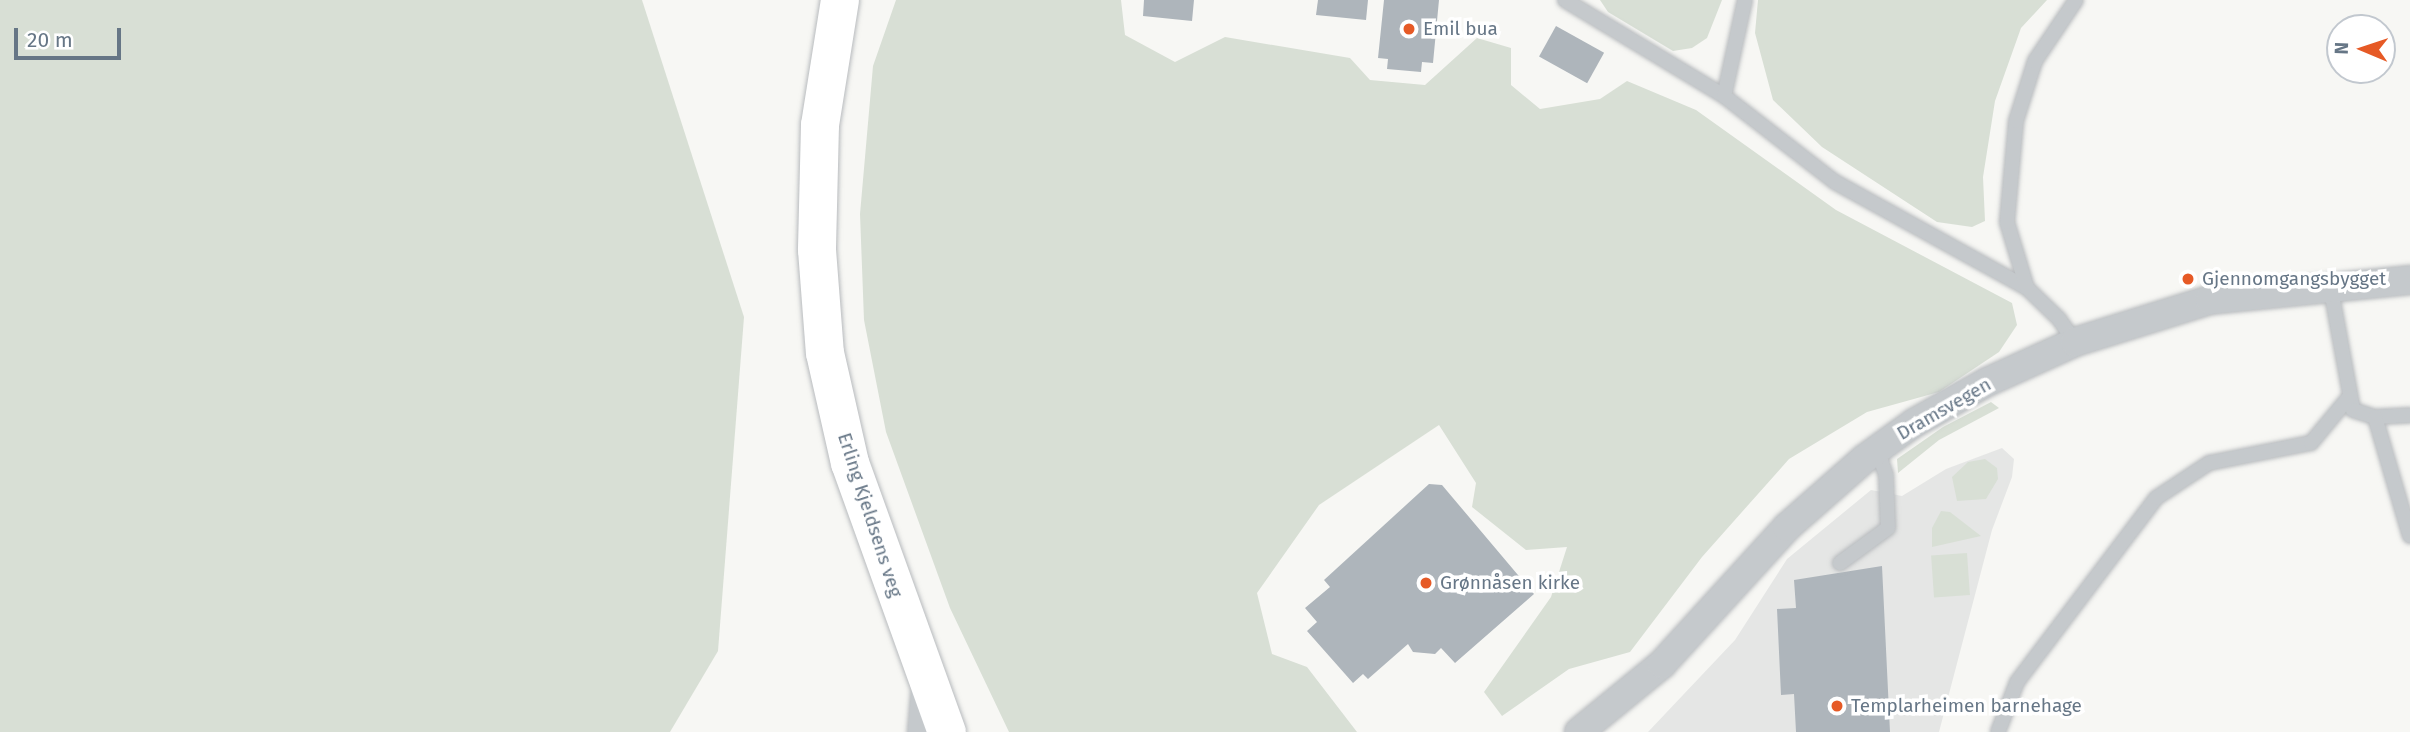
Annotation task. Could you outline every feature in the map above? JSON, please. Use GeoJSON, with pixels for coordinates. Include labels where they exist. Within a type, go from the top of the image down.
{"type":"FeatureCollection","features":[{"type":"Feature","properties":{"kind":"highway","name":"Erling Kjeldsens veg"},"geometry":{"type":"LineString","coordinates":[[840,0],[820,125],[817,250],[825,353],[850,463],[947,732]]}},
{"type":"Feature","properties":{"kind":"street","name":"Dramsvegen"},"geometry":{"type":"LineString","coordinates":[[1579,732],[1662,664],[1787,527],[1877,449],[1987,382],[2074,342],[2210,300],[2410,280]]}},
{"type":"Feature","properties":{"kind":"street"},"geometry":{"type":"LineString","coordinates":[[922,732],[926,678]]}},
{"type":"Feature","properties":{"kind":"lane"},"geometry":{"type":"LineString","coordinates":[[1724,96],[1745,0]]}},
{"type":"Feature","properties":{"kind":"lane"},"geometry":{"type":"LineString","coordinates":[[2027,288],[2007,222],[2016,121],[2035,61],[2076,0]]}},
{"type":"Feature","properties":{"kind":"lane"},"geometry":{"type":"LineString","coordinates":[[1568,1],[1724,96],[1835,182],[2027,288],[2059,319],[2074,342]]}},
{"type":"Feature","properties":{"kind":"lane"},"geometry":{"type":"LineString","coordinates":[[2331,290],[2353,410],[2375,417],[2410,415]]}},
{"type":"Feature","properties":{"kind":"lane"},"geometry":{"type":"LineString","coordinates":[[1998,732],[2017,682],[2156,498],[2209,463],[2311,443],[2350,396]]}},
{"type":"Feature","properties":{"kind":"lane"},"geometry":{"type":"LineString","coordinates":[[2375,417],[2410,536]]}},
{"type":"Feature","properties":{"kind":"lane"},"geometry":{"type":"LineString","coordinates":[[1840,564],[1888,528],[1886,475],[1877,449]]}},
{"type":"Feature","properties":{"kind":"shaded area"},"geometry":{"type":"Polygon","coordinates":[[[0,0],[642,0],[744,317],[718,651],[670,732],[0,732],[0,0]]]}},
{"type":"Feature","properties":{"kind":"shaded area"},"geometry":{"type":"Polygon","coordinates":[[[896,0],[1121,0],[1125,35],[1175,62],[1225,37],[1350,58],[1370,80],[1425,85],[1477,38],[1511,48],[1511,85],[1540,109],[1600,99],[1627,81],[1696,110],[1836,210],[2012,303],[2017,325],[1999,352],[1939,392],[1867,412],[1789,459],[1702,557],[1630,652],[1569,669],[1502,716],[1484,692],[1551,597],[1567,547],[1526,550],[1472,507],[1476,483],[1439,425],[1319,505],[1257,593],[1272,654],[1307,667],[1357,732],[1009,732],[950,608],[886,432],[864,320],[860,214],[873,66],[896,0]]]}},
{"type":"Feature","properties":{"kind":"shaded area"},"geometry":{"type":"Polygon","coordinates":[[[1600,0],[1722,0],[1707,38],[1692,48],[1673,51],[1608,12],[1600,0]]]}},
{"type":"Feature","properties":{"kind":"shaded area"},"geometry":{"type":"Polygon","coordinates":[[[1758,0],[2047,0],[2021,28],[1995,101],[1983,177],[1985,221],[1972,227],[1937,222],[1822,147],[1773,100],[1755,33],[1758,0]]]}},
{"type":"Feature","properties":{"kind":"shaded area"},"geometry":{"type":"Polygon","coordinates":[[[1991,402],[1999,408],[1939,440],[1898,473],[1897,459],[1943,427],[1991,402]]]}},
{"type":"Feature","properties":{"kind":"shaded area"},"geometry":{"type":"Polygon","coordinates":[[[2002,448],[2014,459],[2012,477],[1992,530],[1939,732],[1648,732],[1735,640],[1787,559],[1871,490],[1902,496],[1946,469],[2002,448]]]}},
{"type":"Feature","properties":{"kind":"shaded area"},"geometry":{"type":"Polygon","coordinates":[[[1985,459],[1997,468],[1998,479],[1986,499],[1957,501],[1952,477],[1968,462],[1985,459]]]}},
{"type":"Feature","properties":{"kind":"shaded area"},"geometry":{"type":"Polygon","coordinates":[[[1941,511],[1950,512],[1981,536],[1932,547],[1932,528],[1941,511]]]}},
{"type":"Feature","properties":{"kind":"shaded area"},"geometry":{"type":"Polygon","coordinates":[[[1967,553],[1970,595],[1934,597],[1931,556],[1967,553]]]}},
{"type":"Feature","properties":{"kind":"building"},"geometry":{"type":"Polygon","coordinates":[[[1144,0],[1194,0],[1192,21],[1143,16],[1144,0]]]}},
{"type":"Feature","properties":{"kind":"building"},"geometry":{"type":"Polygon","coordinates":[[[1318,0],[1368,0],[1366,20],[1316,15],[1318,0]]]}},
{"type":"Feature","properties":{"kind":"building","name":"Emil bua"},"geometry":{"type":"Polygon","coordinates":[[[1384,0],[1439,0],[1433,63],[1422,62],[1421,72],[1387,69],[1388,59],[1378,58],[1384,0]]]}},
{"type":"Feature","properties":{"kind":"building"},"geometry":{"type":"Polygon","coordinates":[[[1556,26],[1604,53],[1587,83],[1539,57],[1556,26]]]}},
{"type":"Feature","properties":{"kind":"building","name":"Grønnåsen kirke"},"geometry":{"type":"Polygon","coordinates":[[[1429,484],[1442,485],[1534,594],[1455,663],[1441,648],[1435,654],[1413,652],[1408,644],[1368,679],[1363,674],[1353,683],[1307,631],[1317,622],[1305,608],[1330,587],[1324,580],[1429,484]]]}},
{"type":"Feature","properties":{"kind":"building"},"geometry":{"type":"Polygon","coordinates":[[[1882,566],[1890,732],[1796,732],[1794,694],[1781,695],[1777,609],[1796,608],[1794,580],[1882,566]]]}},
{"type":"Feature","properties":{"kind":"place","name":"Emil bua"},"geometry":{"type":"Point","coordinates":[1409,29]}},
{"type":"Feature","properties":{"kind":"place","name":"Gjennomgangsbygget"},"geometry":{"type":"Point","coordinates":[2188,279]}},
{"type":"Feature","properties":{"kind":"place","name":"Grønnåsen kirke"},"geometry":{"type":"Point","coordinates":[1426,583]}},
{"type":"Feature","properties":{"kind":"place","name":"Templarheimen barnehage"},"geometry":{"type":"Point","coordinates":[1837,706]}}]}
